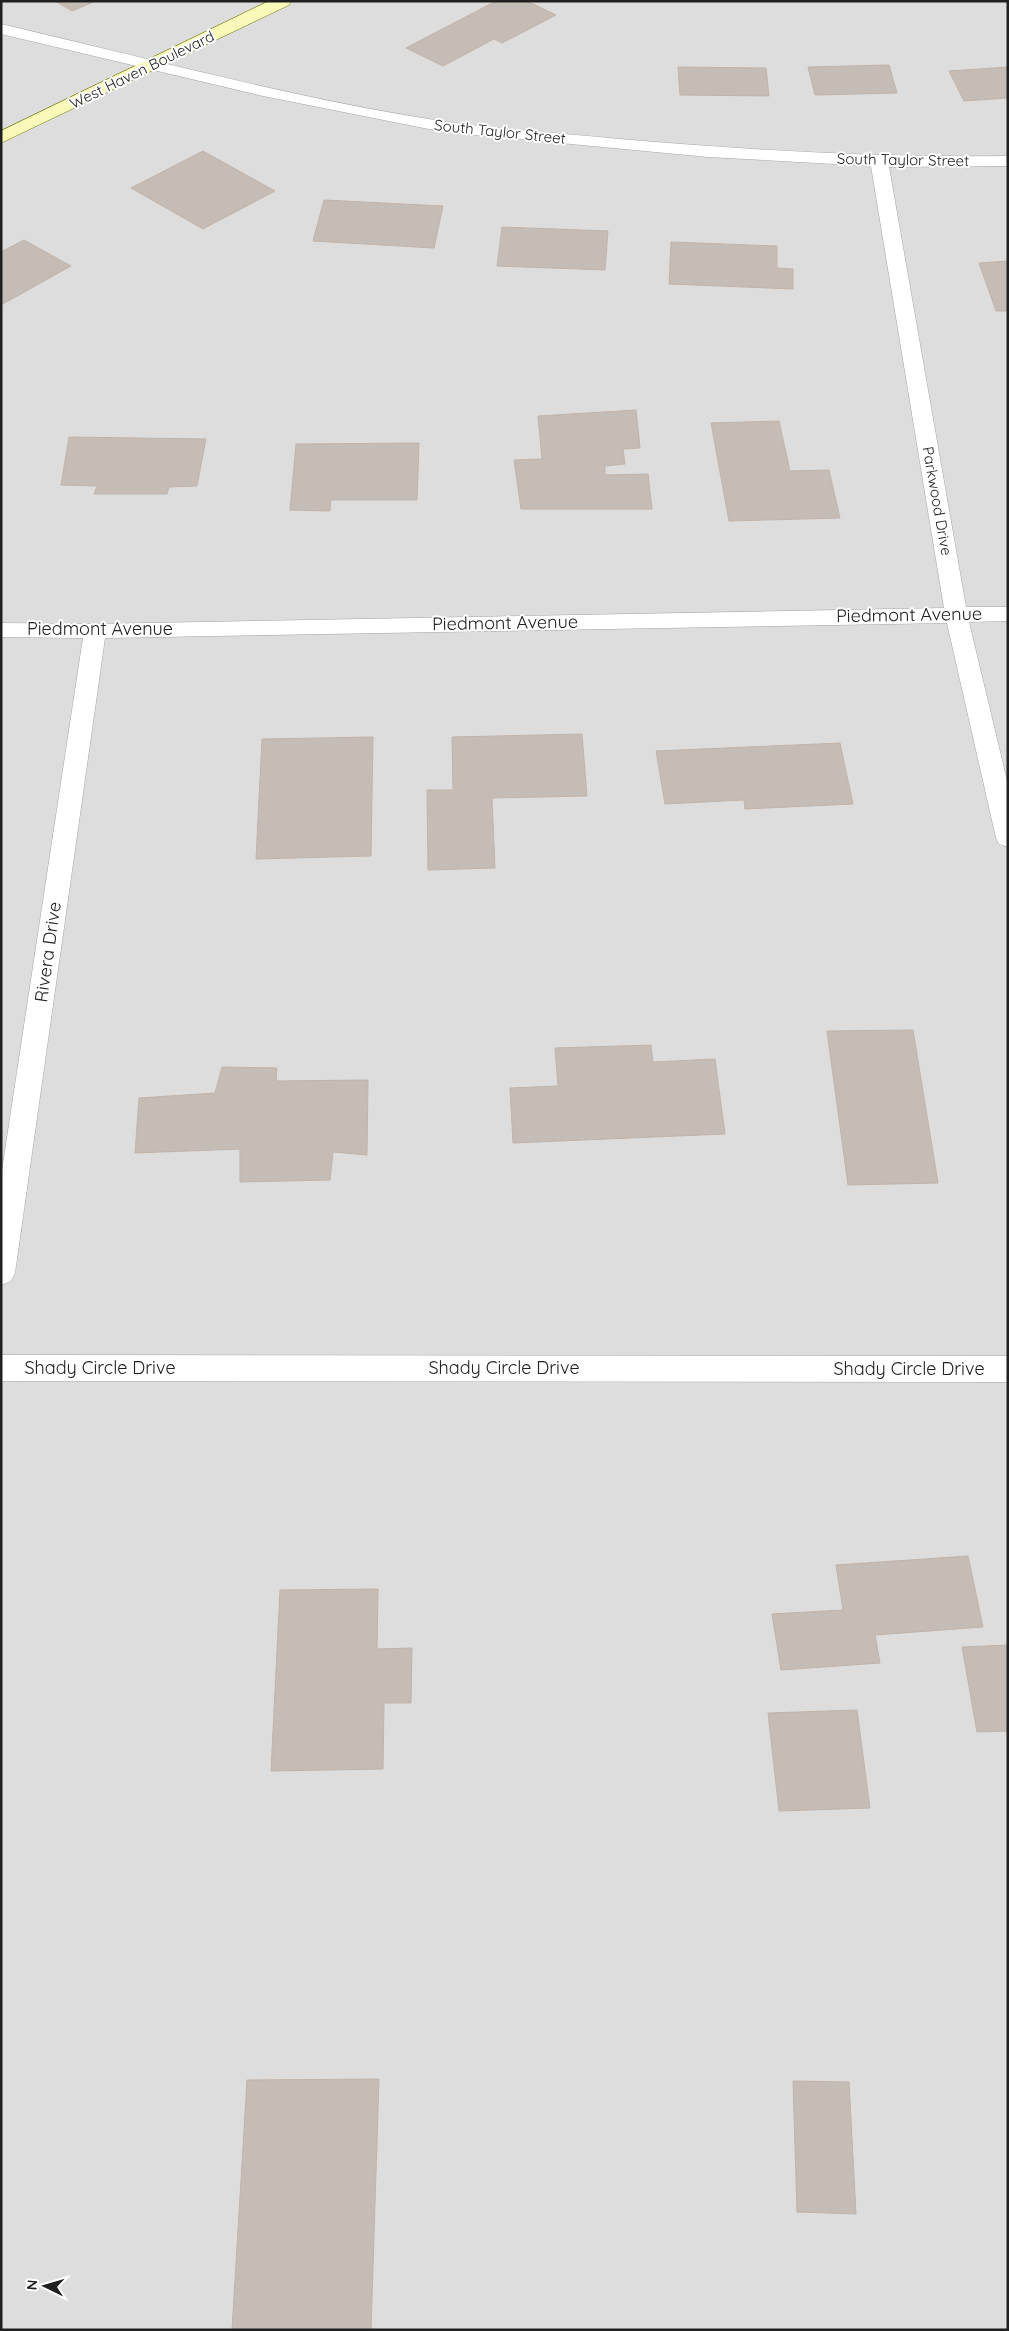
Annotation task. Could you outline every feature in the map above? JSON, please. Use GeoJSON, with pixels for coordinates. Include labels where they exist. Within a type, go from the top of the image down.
{"type":"FeatureCollection","features":[{"type":"Feature","properties":{"kind":"street","name":"West Haven Boulevard"},"geometry":{"type":"LineString","coordinates":[[1,138],[283,1]]}},
{"type":"Feature","properties":{"kind":"street","name":"South Taylor Street"},"geometry":{"type":"LineString","coordinates":[[1,29],[313,102],[424,124],[673,149],[879,161],[1008,161]]}},
{"type":"Feature","properties":{"kind":"street","name":"Parkwood Drive"},"geometry":{"type":"LineString","coordinates":[[879,161],[956,614],[1008,838]]}},
{"type":"Feature","properties":{"kind":"street","name":"Piedmont Avenue"},"geometry":{"type":"LineString","coordinates":[[1,630],[95,631],[1008,614]]}},
{"type":"Feature","properties":{"kind":"street","name":"Rivera Drive"},"geometry":{"type":"LineString","coordinates":[[1,1273],[95,631]]}},
{"type":"Feature","properties":{"kind":"street","name":"Shady Circle Drive"},"geometry":{"type":"LineString","coordinates":[[1,1368],[1008,1369]]}},
{"type":"Feature","properties":{"kind":"shaded area"},"geometry":{"type":"Polygon","coordinates":[[[1,1],[1008,1],[1008,2330],[1,2330],[1,1]]]}},
{"type":"Feature","properties":{"kind":"building"},"geometry":{"type":"Polygon","coordinates":[[[55,1],[96,1],[72,11],[55,1]]]}},
{"type":"Feature","properties":{"kind":"building"},"geometry":{"type":"Polygon","coordinates":[[[496,1],[527,1],[556,15],[502,43],[494,39],[443,66],[406,48],[496,1]]]}},
{"type":"Feature","properties":{"kind":"building"},"geometry":{"type":"Polygon","coordinates":[[[889,65],[897,93],[815,95],[808,67],[889,65]]]}},
{"type":"Feature","properties":{"kind":"building"},"geometry":{"type":"Polygon","coordinates":[[[678,67],[766,68],[769,96],[680,95],[678,67]]]}},
{"type":"Feature","properties":{"kind":"building"},"geometry":{"type":"Polygon","coordinates":[[[1008,67],[1008,98],[964,101],[949,71],[1008,67]]]}},
{"type":"Feature","properties":{"kind":"building"},"geometry":{"type":"Polygon","coordinates":[[[203,151],[275,191],[203,229],[131,188],[203,151]]]}},
{"type":"Feature","properties":{"kind":"building"},"geometry":{"type":"Polygon","coordinates":[[[324,200],[443,206],[434,248],[313,241],[324,200]]]}},
{"type":"Feature","properties":{"kind":"building"},"geometry":{"type":"Polygon","coordinates":[[[502,227],[608,231],[605,270],[497,266],[502,227]]]}},
{"type":"Feature","properties":{"kind":"building"},"geometry":{"type":"Polygon","coordinates":[[[24,240],[71,266],[1,305],[1,252],[24,240]]]}},
{"type":"Feature","properties":{"kind":"building"},"geometry":{"type":"Polygon","coordinates":[[[671,242],[777,246],[777,268],[793,269],[793,289],[669,284],[671,242]]]}},
{"type":"Feature","properties":{"kind":"building"},"geometry":{"type":"Polygon","coordinates":[[[1008,261],[1008,311],[996,311],[979,263],[1008,261]]]}},
{"type":"Feature","properties":{"kind":"building"},"geometry":{"type":"Polygon","coordinates":[[[636,410],[640,448],[623,449],[625,464],[605,466],[605,475],[648,474],[652,509],[521,509],[514,460],[542,459],[538,416],[636,410]]]}},
{"type":"Feature","properties":{"kind":"building"},"geometry":{"type":"Polygon","coordinates":[[[779,421],[790,471],[829,470],[840,518],[729,521],[711,423],[779,421]]]}},
{"type":"Feature","properties":{"kind":"building"},"geometry":{"type":"Polygon","coordinates":[[[69,437],[206,439],[197,486],[169,487],[167,494],[94,494],[97,486],[61,485],[69,437]]]}},
{"type":"Feature","properties":{"kind":"building"},"geometry":{"type":"Polygon","coordinates":[[[419,443],[417,500],[331,500],[330,511],[290,510],[296,444],[419,443]]]}},
{"type":"Feature","properties":{"kind":"building"},"geometry":{"type":"Polygon","coordinates":[[[582,734],[587,796],[492,798],[495,868],[428,870],[427,790],[453,790],[452,737],[582,734]]]}},
{"type":"Feature","properties":{"kind":"building"},"geometry":{"type":"Polygon","coordinates":[[[373,737],[371,856],[256,859],[262,739],[373,737]]]}},
{"type":"Feature","properties":{"kind":"building"},"geometry":{"type":"Polygon","coordinates":[[[840,743],[853,804],[745,809],[744,800],[665,804],[656,751],[840,743]]]}},
{"type":"Feature","properties":{"kind":"building"},"geometry":{"type":"Polygon","coordinates":[[[913,1030],[938,1183],[848,1185],[827,1031],[913,1030]]]}},
{"type":"Feature","properties":{"kind":"building"},"geometry":{"type":"Polygon","coordinates":[[[651,1045],[653,1062],[715,1059],[725,1134],[513,1143],[510,1088],[558,1086],[555,1048],[651,1045]]]}},
{"type":"Feature","properties":{"kind":"building"},"geometry":{"type":"Polygon","coordinates":[[[222,1067],[277,1068],[276,1081],[368,1080],[367,1155],[333,1152],[330,1180],[240,1182],[240,1149],[135,1153],[139,1098],[215,1093],[222,1067]]]}},
{"type":"Feature","properties":{"kind":"building"},"geometry":{"type":"Polygon","coordinates":[[[968,1556],[983,1627],[875,1635],[880,1663],[781,1670],[772,1614],[843,1610],[836,1565],[968,1556]]]}},
{"type":"Feature","properties":{"kind":"building"},"geometry":{"type":"Polygon","coordinates":[[[378,1589],[377,1649],[412,1648],[411,1703],[384,1703],[383,1769],[271,1771],[280,1590],[378,1589]]]}},
{"type":"Feature","properties":{"kind":"building"},"geometry":{"type":"Polygon","coordinates":[[[1008,1645],[1008,1731],[977,1732],[962,1647],[1008,1645]]]}},
{"type":"Feature","properties":{"kind":"building"},"geometry":{"type":"Polygon","coordinates":[[[857,1710],[870,1808],[779,1811],[768,1713],[857,1710]]]}},
{"type":"Feature","properties":{"kind":"building"},"geometry":{"type":"Polygon","coordinates":[[[379,2079],[371,2330],[232,2330],[247,2080],[379,2079]]]}},
{"type":"Feature","properties":{"kind":"building"},"geometry":{"type":"Polygon","coordinates":[[[793,2081],[849,2082],[856,2214],[797,2212],[793,2081]]]}}]}
